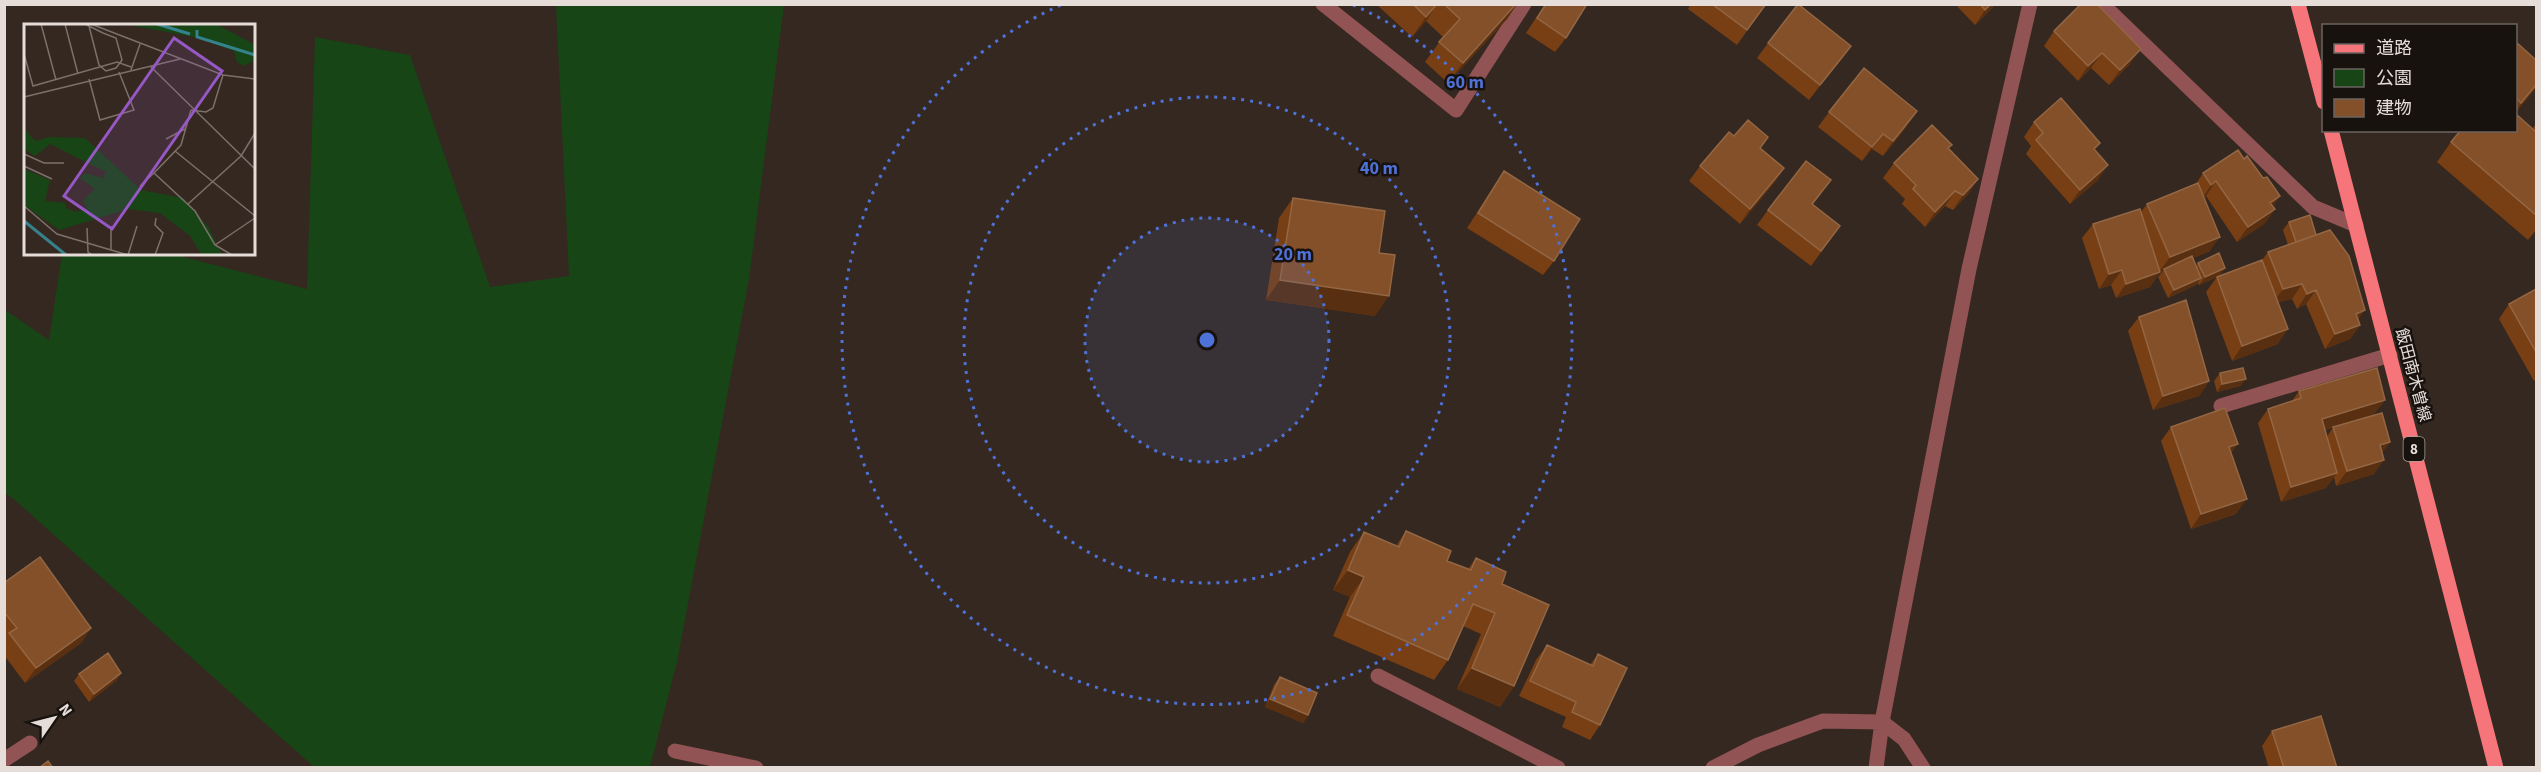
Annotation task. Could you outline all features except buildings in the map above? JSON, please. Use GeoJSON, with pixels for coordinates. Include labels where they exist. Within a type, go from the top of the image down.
{"type":"FeatureCollection","features":[{"type":"Feature","properties":{"kind":"main road"},"geometry":{"type":"LineString","coordinates":[[2298,4],[2322,94]]}},
{"type":"Feature","properties":{"kind":"main road","name":"飯田南木曽線"},"geometry":{"type":"LineString","coordinates":[[2332,132],[2496,768]]}},
{"type":"Feature","properties":{"kind":"street"},"geometry":{"type":"LineString","coordinates":[[1323,4],[1456,110],[1524,4]]}},
{"type":"Feature","properties":{"kind":"street"},"geometry":{"type":"LineString","coordinates":[[1876,768],[1881,722],[1920,534],[1969,269],[2030,4]]}},
{"type":"Feature","properties":{"kind":"street"},"geometry":{"type":"LineString","coordinates":[[2102,4],[2313,207],[2356,225]]}},
{"type":"Feature","properties":{"kind":"street"},"geometry":{"type":"LineString","coordinates":[[2221,406],[2390,355]]}},
{"type":"Feature","properties":{"kind":"street"},"geometry":{"type":"LineString","coordinates":[[1378,676],[1558,768]]}},
{"type":"Feature","properties":{"kind":"street"},"geometry":{"type":"LineString","coordinates":[[1713,768],[1758,745],[1823,721],[1881,722],[1904,739],[1923,768]]}},
{"type":"Feature","properties":{"kind":"street"},"geometry":{"type":"LineString","coordinates":[[4,760],[30,743]]}},
{"type":"Feature","properties":{"kind":"street"},"geometry":{"type":"LineString","coordinates":[[675,751],[756,768]]}},
{"type":"Feature","properties":{"kind":"green space"},"geometry":{"type":"Polygon","coordinates":[[[556,5],[784,5],[749,279],[677,662],[650,767],[314,767],[5,493],[5,310],[49,340],[62,255],[176,255],[307,289],[315,37],[410,55],[490,287],[569,276],[556,5]]]}}]}
